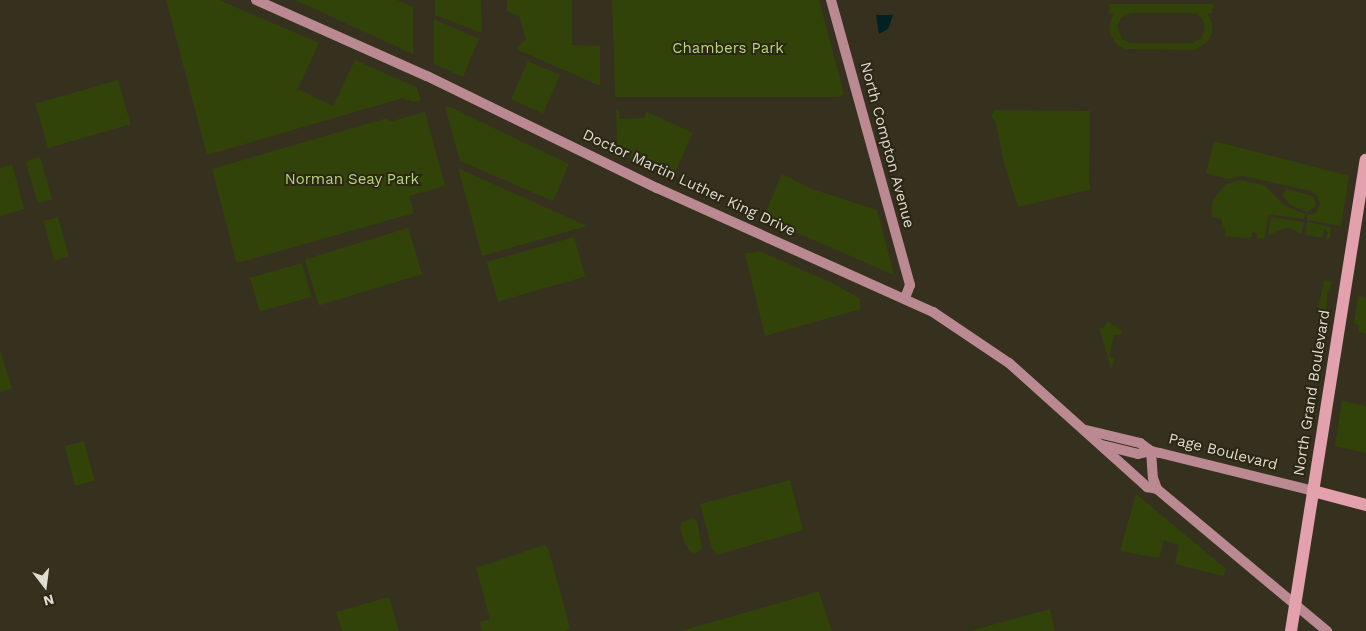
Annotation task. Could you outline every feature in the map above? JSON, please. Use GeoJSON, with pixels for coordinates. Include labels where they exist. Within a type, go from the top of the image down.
{"type":"FeatureCollection","features":[{"type":"Feature","properties":{"kind":"main road","name":"Doctor Martin Luther King Drive"},"geometry":{"type":"LineString","coordinates":[[256,0],[421,74],[657,188],[905,298],[956,327],[1009,364],[1086,430],[1147,487],[1157,490],[1327,631]]}},
{"type":"Feature","properties":{"kind":"main road","name":"North Compton Avenue"},"geometry":{"type":"LineString","coordinates":[[831,0],[910,285],[905,298]]}},
{"type":"Feature","properties":{"kind":"main road","name":"North Grand Boulevard"},"geometry":{"type":"LineString","coordinates":[[1291,631],[1366,160]]}},
{"type":"Feature","properties":{"kind":"main road","name":"Doctor Martin Luther King Drive"},"geometry":{"type":"LineString","coordinates":[[1086,430],[1140,443],[1151,451]]}},
{"type":"Feature","properties":{"kind":"main road","name":"Page Boulevard"},"geometry":{"type":"LineString","coordinates":[[1101,445],[1138,454],[1151,451],[1366,505]]}},
{"type":"Feature","properties":{"kind":"main road"},"geometry":{"type":"LineString","coordinates":[[1151,451],[1152,478],[1157,490]]}},
{"type":"Feature","properties":{"kind":"green space"},"geometry":{"type":"Polygon","coordinates":[[[166,0],[219,0],[319,43],[298,89],[333,106],[355,60],[416,87],[421,100],[413,102],[403,98],[207,155],[166,0]]]}},
{"type":"Feature","properties":{"kind":"green space"},"geometry":{"type":"Polygon","coordinates":[[[295,0],[397,0],[413,7],[413,54],[295,0]]]}},
{"type":"Feature","properties":{"kind":"green space"},"geometry":{"type":"Polygon","coordinates":[[[435,0],[481,0],[482,33],[435,15],[435,0]]]}},
{"type":"Feature","properties":{"kind":"green space"},"geometry":{"type":"Polygon","coordinates":[[[507,0],[572,0],[572,45],[600,46],[600,86],[516,49],[526,39],[519,16],[507,11],[507,0]]]}},
{"type":"Feature","properties":{"kind":"green space","name":"Chambers Park"},"geometry":{"type":"Polygon","coordinates":[[[612,0],[819,0],[844,94],[838,97],[615,97],[612,0]]]}},
{"type":"Feature","properties":{"kind":"green space"},"geometry":{"type":"Polygon","coordinates":[[[1109,4],[1213,4],[1212,13],[1207,13],[1212,23],[1212,33],[1207,42],[1195,50],[1126,49],[1117,45],[1110,34],[1109,25],[1114,13],[1109,13],[1109,4]],[[1131,13],[1121,18],[1117,26],[1122,39],[1130,43],[1192,43],[1200,39],[1205,30],[1203,20],[1195,13],[1131,13]]]}},
{"type":"Feature","properties":{"kind":"green space"},"geometry":{"type":"Polygon","coordinates":[[[434,19],[479,39],[463,77],[434,64],[434,19]]]}},
{"type":"Feature","properties":{"kind":"green space"},"geometry":{"type":"Polygon","coordinates":[[[528,61],[560,75],[543,114],[511,99],[528,61]]]}},
{"type":"Feature","properties":{"kind":"green space"},"geometry":{"type":"Polygon","coordinates":[[[118,80],[131,124],[48,148],[35,104],[118,80]]]}},
{"type":"Feature","properties":{"kind":"green space"},"geometry":{"type":"Polygon","coordinates":[[[445,107],[450,107],[569,164],[553,201],[460,161],[445,107]]]}},
{"type":"Feature","properties":{"kind":"green space"},"geometry":{"type":"Polygon","coordinates":[[[616,109],[619,109],[620,119],[644,118],[647,112],[693,133],[672,178],[617,151],[616,109]]]}},
{"type":"Feature","properties":{"kind":"green space"},"geometry":{"type":"Polygon","coordinates":[[[995,110],[1090,111],[1089,183],[1091,189],[1018,207],[1004,163],[996,124],[991,116],[995,110]]]}},
{"type":"Feature","properties":{"kind":"green space","name":"Norman Seay Park"},"geometry":{"type":"Polygon","coordinates":[[[425,112],[445,186],[409,196],[414,213],[241,262],[236,261],[212,169],[387,118],[389,122],[425,112]]]}},
{"type":"Feature","properties":{"kind":"green space"},"geometry":{"type":"Polygon","coordinates":[[[1214,141],[1349,176],[1341,226],[1307,220],[1307,215],[1316,213],[1320,204],[1318,197],[1311,191],[1243,176],[1227,179],[1206,173],[1214,141]]]}},
{"type":"Feature","properties":{"kind":"green space"},"geometry":{"type":"Polygon","coordinates":[[[40,157],[52,199],[38,203],[26,161],[40,157]]]}},
{"type":"Feature","properties":{"kind":"green space"},"geometry":{"type":"Polygon","coordinates":[[[12,164],[24,209],[0,216],[0,168],[12,164]]]}},
{"type":"Feature","properties":{"kind":"green space"},"geometry":{"type":"Polygon","coordinates":[[[458,168],[587,226],[482,256],[458,168]]]}},
{"type":"Feature","properties":{"kind":"green space"},"geometry":{"type":"Polygon","coordinates":[[[782,174],[809,188],[877,210],[894,275],[763,218],[782,174]]]}},
{"type":"Feature","properties":{"kind":"green space"},"geometry":{"type":"Polygon","coordinates":[[[1238,180],[1264,185],[1285,206],[1305,214],[1304,219],[1269,214],[1264,239],[1257,238],[1257,233],[1252,232],[1251,237],[1225,236],[1226,228],[1221,227],[1222,219],[1211,217],[1213,200],[1226,184],[1238,180]]]}},
{"type":"Feature","properties":{"kind":"green space"},"geometry":{"type":"Polygon","coordinates":[[[1287,189],[1313,196],[1316,206],[1307,212],[1289,204],[1282,194],[1287,189]]]}},
{"type":"Feature","properties":{"kind":"green space"},"geometry":{"type":"Polygon","coordinates":[[[58,217],[69,257],[54,260],[44,221],[58,217]]]}},
{"type":"Feature","properties":{"kind":"green space"},"geometry":{"type":"Polygon","coordinates":[[[1271,217],[1304,222],[1301,234],[1288,227],[1268,235],[1271,217]]]}},
{"type":"Feature","properties":{"kind":"green space"},"geometry":{"type":"Polygon","coordinates":[[[1307,222],[1331,227],[1330,238],[1326,239],[1328,232],[1324,229],[1322,238],[1306,235],[1307,222]]]}},
{"type":"Feature","properties":{"kind":"green space"},"geometry":{"type":"Polygon","coordinates":[[[408,228],[422,274],[319,305],[305,260],[408,228]]]}},
{"type":"Feature","properties":{"kind":"green space"},"geometry":{"type":"Polygon","coordinates":[[[574,237],[585,276],[498,301],[487,262],[574,237]]]}},
{"type":"Feature","properties":{"kind":"green space"},"geometry":{"type":"Polygon","coordinates":[[[759,251],[832,283],[859,298],[861,309],[765,336],[745,254],[759,251]]]}},
{"type":"Feature","properties":{"kind":"green space"},"geometry":{"type":"Polygon","coordinates":[[[302,263],[312,297],[260,312],[250,278],[302,263]]]}},
{"type":"Feature","properties":{"kind":"green space"},"geometry":{"type":"Polygon","coordinates":[[[1324,280],[1332,282],[1327,294],[1326,316],[1317,314],[1324,280]]]}},
{"type":"Feature","properties":{"kind":"green space"},"geometry":{"type":"Polygon","coordinates":[[[1358,296],[1366,298],[1366,334],[1359,332],[1359,326],[1354,323],[1358,296]]]}},
{"type":"Feature","properties":{"kind":"green space"},"geometry":{"type":"Polygon","coordinates":[[[1108,321],[1122,331],[1120,335],[1114,335],[1109,356],[1115,359],[1111,368],[1099,327],[1103,329],[1108,321]]]}},
{"type":"Feature","properties":{"kind":"green space"},"geometry":{"type":"Polygon","coordinates":[[[0,350],[12,388],[0,392],[0,350]]]}},
{"type":"Feature","properties":{"kind":"green space"},"geometry":{"type":"Polygon","coordinates":[[[1342,401],[1366,406],[1366,453],[1335,446],[1342,401]]]}},
{"type":"Feature","properties":{"kind":"green space"},"geometry":{"type":"Polygon","coordinates":[[[84,441],[95,481],[75,486],[65,446],[84,441]]]}},
{"type":"Feature","properties":{"kind":"green space"},"geometry":{"type":"Polygon","coordinates":[[[790,480],[803,530],[717,555],[712,549],[700,504],[790,480]]]}},
{"type":"Feature","properties":{"kind":"green space"},"geometry":{"type":"Polygon","coordinates":[[[1136,494],[1226,569],[1223,576],[1175,564],[1179,545],[1164,540],[1159,558],[1120,551],[1136,494]]]}},
{"type":"Feature","properties":{"kind":"green space"},"geometry":{"type":"Polygon","coordinates":[[[693,519],[697,521],[702,548],[694,555],[685,545],[680,527],[682,522],[693,519]]]}},
{"type":"Feature","properties":{"kind":"green space"},"geometry":{"type":"Polygon","coordinates":[[[544,545],[548,548],[570,628],[566,631],[482,631],[480,622],[490,619],[476,568],[544,545]]]}},
{"type":"Feature","properties":{"kind":"green space"},"geometry":{"type":"Polygon","coordinates":[[[817,592],[819,592],[832,631],[681,631],[817,592]]]}},
{"type":"Feature","properties":{"kind":"green space"},"geometry":{"type":"Polygon","coordinates":[[[389,597],[399,631],[342,631],[336,612],[389,597]]]}},
{"type":"Feature","properties":{"kind":"green space"},"geometry":{"type":"Polygon","coordinates":[[[1050,609],[1055,631],[970,631],[1050,609]]]}},
{"type":"Feature","properties":{"kind":"water"},"geometry":{"type":"Polygon","coordinates":[[[876,15],[893,15],[888,29],[879,34],[876,15]]]}}]}
